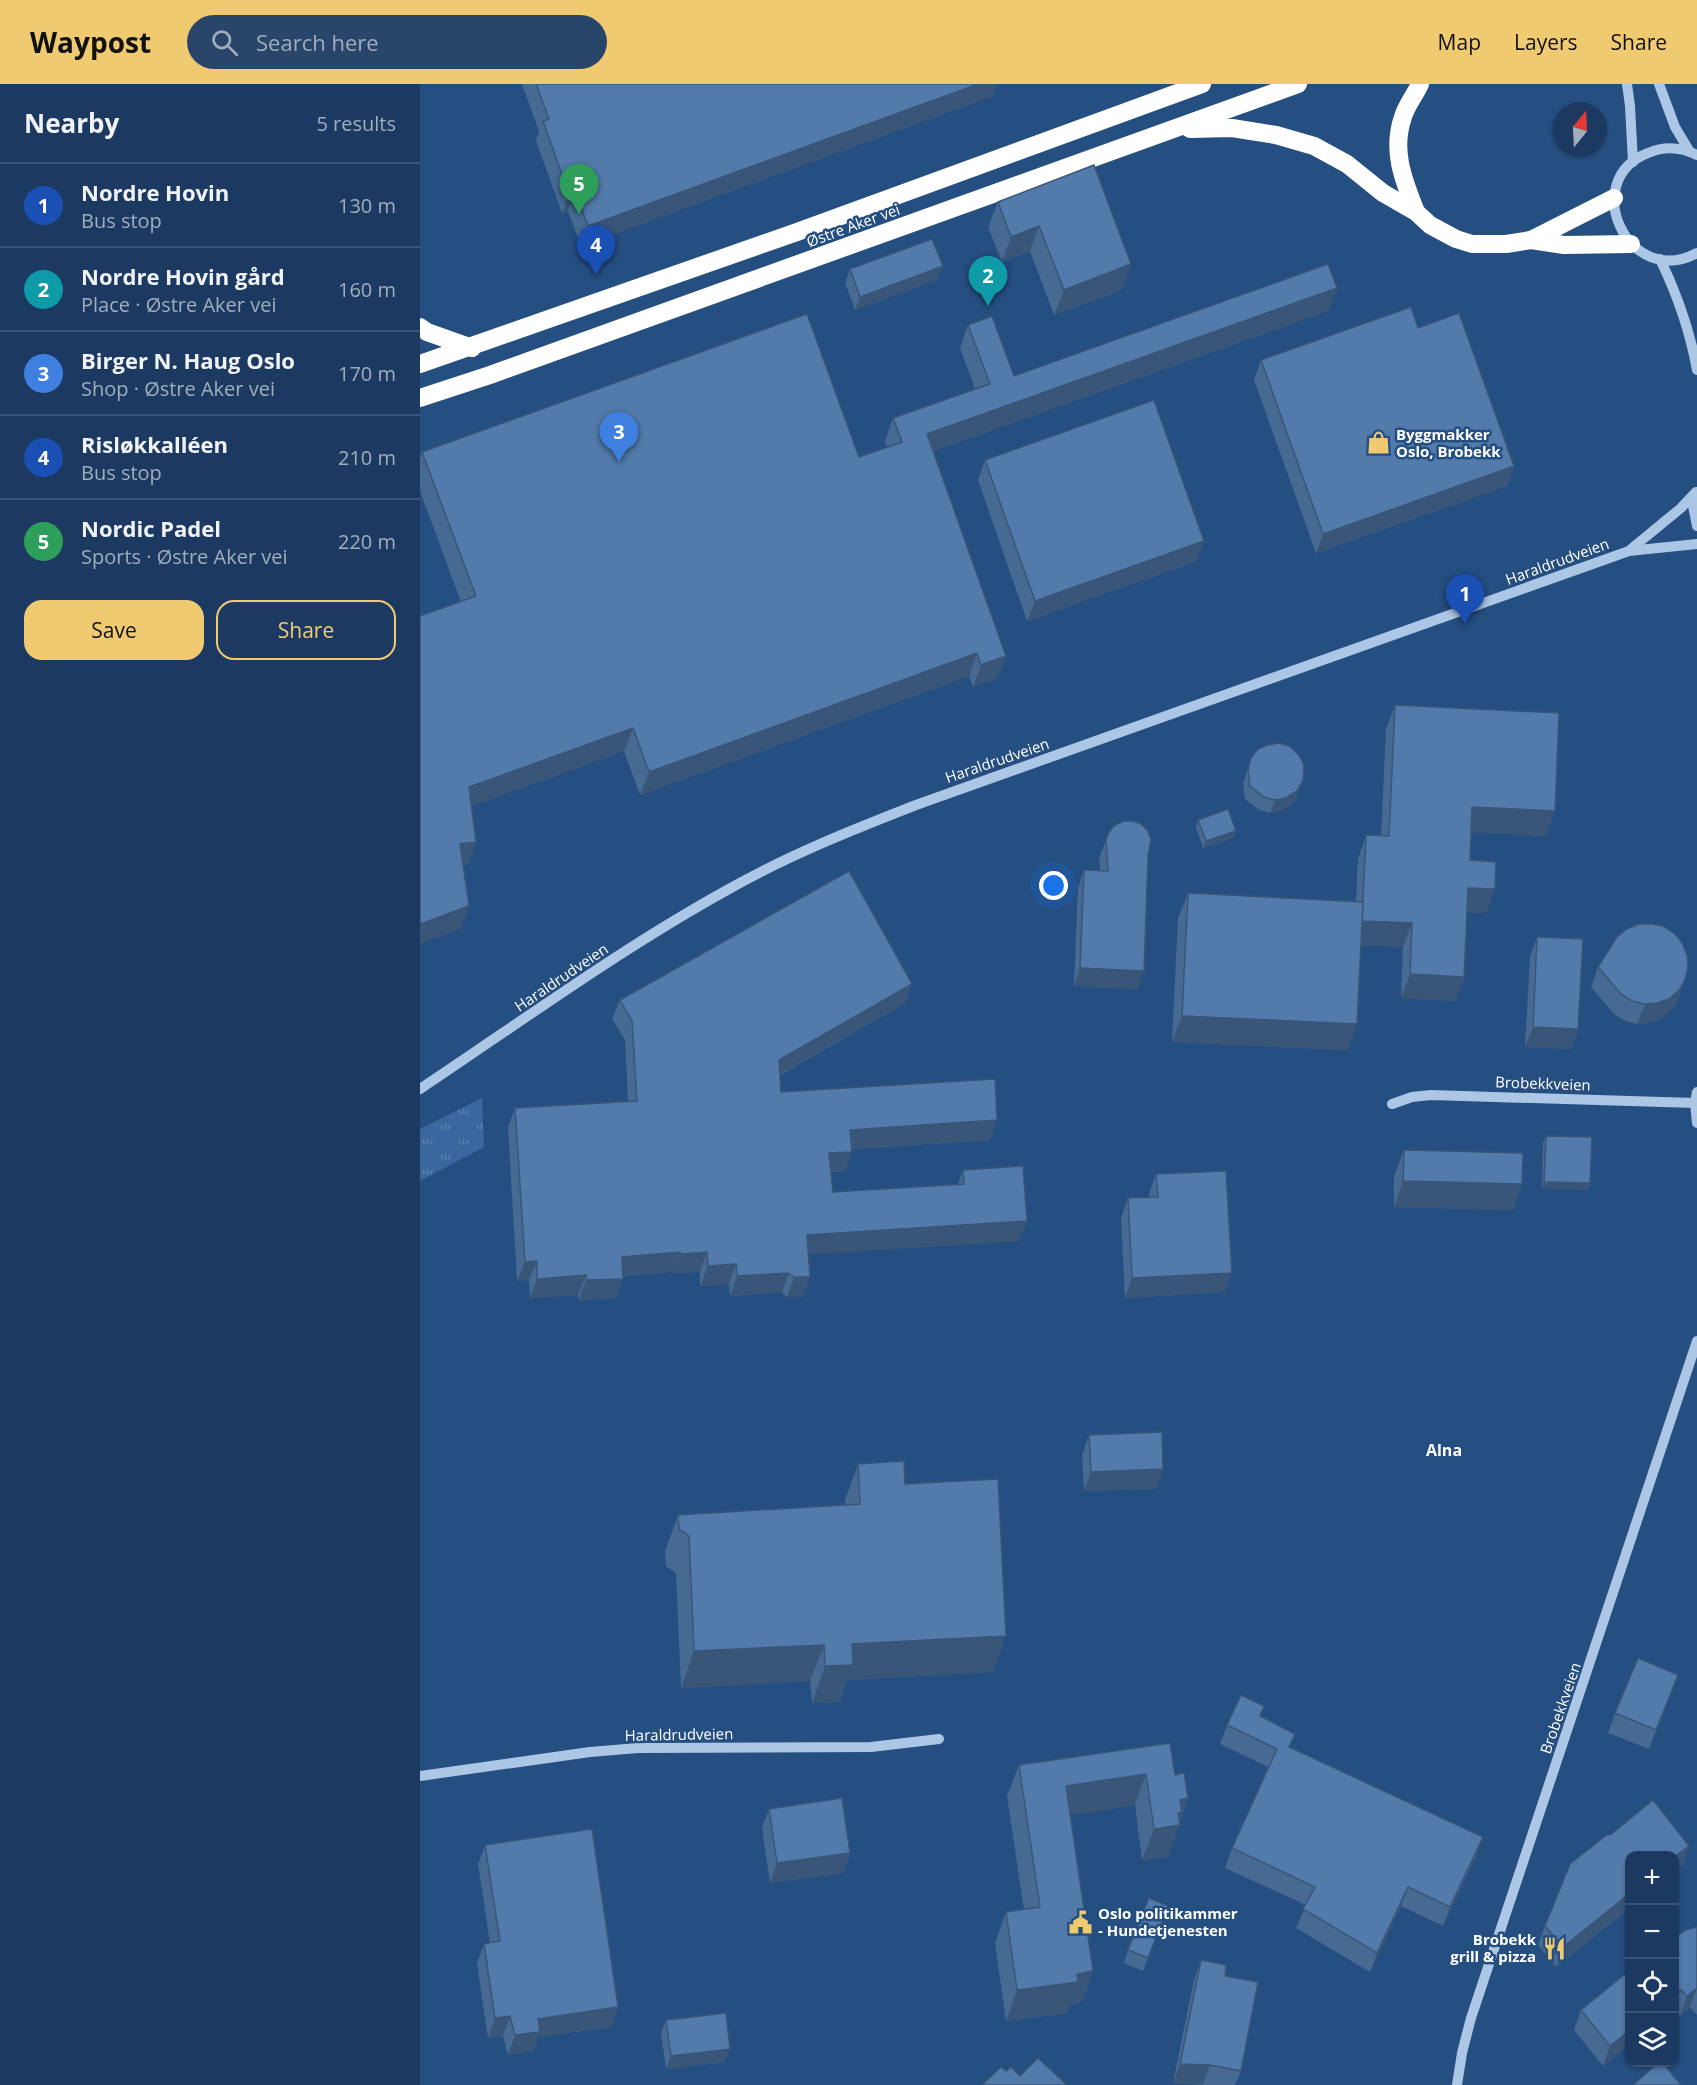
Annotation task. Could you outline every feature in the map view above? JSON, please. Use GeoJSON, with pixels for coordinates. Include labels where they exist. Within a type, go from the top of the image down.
{"type":"FeatureCollection","features":[{"type":"Feature","properties":{"kind":"highway","name":"Østre Aker vei"},"geometry":{"type":"LineString","coordinates":[[420,364],[472,348],[786,236],[1202,84]]}},
{"type":"Feature","properties":{"kind":"highway","name":"Østre Aker vei"},"geometry":{"type":"LineString","coordinates":[[420,398],[502,371],[1298,84]]}},
{"type":"Feature","properties":{"kind":"highway"},"geometry":{"type":"LineString","coordinates":[[1416,212],[1405,184],[1397,150],[1403,116],[1420,84]]}},
{"type":"Feature","properties":{"kind":"highway"},"geometry":{"type":"LineString","coordinates":[[1173,129],[1232,128],[1295,140],[1330,153],[1383,193],[1416,212],[1430,225],[1472,244],[1506,244],[1531,240],[1614,198]]}},
{"type":"Feature","properties":{"kind":"highway"},"geometry":{"type":"LineString","coordinates":[[1531,240],[1564,246],[1631,244]]}},
{"type":"Feature","properties":{"kind":"highway"},"geometry":{"type":"LineString","coordinates":[[420,327],[427,332],[472,348]]}},
{"type":"Feature","properties":{"kind":"street"},"geometry":{"type":"LineString","coordinates":[[1627,84],[1633,162]]}},
{"type":"Feature","properties":{"kind":"street"},"geometry":{"type":"LineString","coordinates":[[1659,84],[1675,128],[1694,153]]}},
{"type":"Feature","properties":{"kind":"street"},"geometry":{"type":"LineString","coordinates":[[1694,153],[1666,148],[1643,155],[1633,162],[1620,178],[1614,198],[1614,211],[1617,223],[1631,244],[1649,256],[1660,259],[1683,259],[1697,253]]}},
{"type":"Feature","properties":{"kind":"street"},"geometry":{"type":"LineString","coordinates":[[1660,259],[1684,316],[1697,370]]}},
{"type":"Feature","properties":{"kind":"street"},"geometry":{"type":"LineString","coordinates":[[1696,491],[1693,506],[1697,526]]}},
{"type":"Feature","properties":{"kind":"street","name":"Haraldrudveien"},"geometry":{"type":"LineString","coordinates":[[1629,551],[1682,508],[1696,491]]}},
{"type":"Feature","properties":{"kind":"street","name":"Haraldrudveien"},"geometry":{"type":"LineString","coordinates":[[420,1089],[640,942],[729,889],[811,848],[916,805],[1629,551],[1697,544]]}},
{"type":"Feature","properties":{"kind":"street","name":"Brobekkveien"},"geometry":{"type":"LineString","coordinates":[[1392,1104],[1412,1096],[1431,1095],[1696,1098]]}},
{"type":"Feature","properties":{"kind":"street"},"geometry":{"type":"LineString","coordinates":[[1696,1098],[1697,1123]]}},
{"type":"Feature","properties":{"kind":"street","name":"Brobekkveien"},"geometry":{"type":"LineString","coordinates":[[1457,2085],[1471,2018],[1697,1341]]}},
{"type":"Feature","properties":{"kind":"street","name":"Haraldrudveien"},"geometry":{"type":"LineString","coordinates":[[420,1776],[600,1751],[638,1748],[871,1747],[939,1739]]}},
{"type":"Feature","properties":{"kind":"green space"},"geometry":{"type":"Polygon","coordinates":[[[482,1098],[484,1147],[420,1181],[420,1129],[482,1098]]]}},
{"type":"Feature","properties":{"kind":"building"},"geometry":{"type":"Polygon","coordinates":[[[536,84],[978,84],[588,226],[575,191],[569,194],[543,121],[549,119],[536,84]]]}},
{"type":"Feature","properties":{"kind":"building"},"geometry":{"type":"Polygon","coordinates":[[[1094,165],[1131,264],[1064,290],[1039,226],[1011,237],[998,202],[1094,165]]]}},
{"type":"Feature","properties":{"kind":"building"},"geometry":{"type":"Polygon","coordinates":[[[932,239],[943,266],[860,297],[850,269],[932,239]]]}},
{"type":"Feature","properties":{"kind":"building"},"geometry":{"type":"Polygon","coordinates":[[[1328,264],[1337,288],[927,434],[1006,656],[981,665],[977,653],[649,772],[633,728],[469,787],[476,842],[460,844],[469,906],[420,924],[420,616],[476,596],[422,452],[807,314],[859,457],[902,442],[893,418],[990,384],[968,325],[992,316],[1014,376],[1328,264]]]}},
{"type":"Feature","properties":{"kind":"building"},"geometry":{"type":"Polygon","coordinates":[[[1411,307],[1418,328],[1459,313],[1514,466],[1323,534],[1261,360],[1411,307]]]}},
{"type":"Feature","properties":{"kind":"building"},"geometry":{"type":"Polygon","coordinates":[[[1154,400],[1204,541],[1035,601],[985,460],[1154,400]]]}},
{"type":"Feature","properties":{"kind":"building"},"geometry":{"type":"Polygon","coordinates":[[[1395,705],[1559,713],[1555,811],[1472,807],[1470,860],[1496,862],[1495,889],[1468,888],[1464,977],[1410,974],[1412,923],[1362,921],[1366,835],[1389,836],[1395,705]]]}},
{"type":"Feature","properties":{"kind":"building"},"geometry":{"type":"Polygon","coordinates":[[[1279,743],[1289,746],[1299,755],[1304,765],[1303,780],[1297,791],[1286,798],[1275,800],[1264,797],[1250,786],[1248,770],[1251,758],[1258,749],[1279,743]]]}},
{"type":"Feature","properties":{"kind":"building"},"geometry":{"type":"Polygon","coordinates":[[[1228,809],[1236,831],[1206,841],[1198,820],[1228,809]]]}},
{"type":"Feature","properties":{"kind":"building"},"geometry":{"type":"Polygon","coordinates":[[[1124,821],[1141,824],[1148,831],[1151,840],[1148,855],[1144,971],[1080,968],[1084,870],[1108,871],[1106,840],[1115,825],[1124,821]]]}},
{"type":"Feature","properties":{"kind":"building"},"geometry":{"type":"Polygon","coordinates":[[[849,871],[912,984],[779,1060],[781,1092],[995,1079],[997,1120],[850,1130],[852,1152],[829,1153],[833,1192],[964,1184],[963,1170],[1023,1166],[1027,1221],[807,1235],[810,1277],[794,1277],[789,1273],[737,1276],[736,1264],[708,1266],[707,1252],[680,1254],[680,1252],[622,1257],[623,1279],[586,1280],[586,1275],[537,1279],[537,1261],[525,1262],[515,1108],[637,1101],[632,1021],[620,1000],[849,871]]]}},
{"type":"Feature","properties":{"kind":"building"},"geometry":{"type":"Polygon","coordinates":[[[1188,893],[1363,902],[1357,1024],[1182,1016],[1188,893]]]}},
{"type":"Feature","properties":{"kind":"building"},"geometry":{"type":"Polygon","coordinates":[[[1639,924],[1663,926],[1674,933],[1682,943],[1687,955],[1688,967],[1679,990],[1669,999],[1657,1003],[1645,1004],[1632,1001],[1621,994],[1598,967],[1617,937],[1627,929],[1639,924]]]}},
{"type":"Feature","properties":{"kind":"building"},"geometry":{"type":"Polygon","coordinates":[[[1537,937],[1583,939],[1578,1029],[1533,1027],[1537,937]]]}},
{"type":"Feature","properties":{"kind":"building"},"geometry":{"type":"Polygon","coordinates":[[[1546,1136],[1592,1137],[1590,1183],[1544,1182],[1546,1136]]]}},
{"type":"Feature","properties":{"kind":"building"},"geometry":{"type":"Polygon","coordinates":[[[1404,1150],[1523,1153],[1522,1184],[1403,1181],[1404,1150]]]}},
{"type":"Feature","properties":{"kind":"building"},"geometry":{"type":"Polygon","coordinates":[[[1226,1171],[1232,1273],[1132,1278],[1128,1198],[1158,1197],[1156,1174],[1226,1171]]]}},
{"type":"Feature","properties":{"kind":"building"},"geometry":{"type":"Polygon","coordinates":[[[1162,1432],[1163,1469],[1091,1472],[1089,1435],[1162,1432]]]}},
{"type":"Feature","properties":{"kind":"building"},"geometry":{"type":"Polygon","coordinates":[[[904,1461],[905,1484],[998,1479],[1006,1636],[852,1644],[853,1665],[825,1666],[824,1645],[694,1651],[689,1536],[679,1529],[678,1515],[860,1504],[858,1464],[904,1461]]]}},
{"type":"Feature","properties":{"kind":"building"},"geometry":{"type":"Polygon","coordinates":[[[1638,1658],[1678,1675],[1656,1730],[1615,1713],[1638,1658]]]}},
{"type":"Feature","properties":{"kind":"building"},"geometry":{"type":"Polygon","coordinates":[[[1241,1695],[1264,1706],[1260,1716],[1295,1734],[1289,1747],[1483,1837],[1450,1907],[1408,1887],[1377,1953],[1303,1909],[1315,1887],[1232,1848],[1277,1749],[1227,1725],[1241,1695]]]}},
{"type":"Feature","properties":{"kind":"building"},"geometry":{"type":"Polygon","coordinates":[[[1170,1743],[1175,1775],[1184,1773],[1188,1798],[1180,1800],[1182,1812],[1178,1813],[1180,1825],[1154,1829],[1146,1774],[1066,1786],[1093,1971],[1077,1974],[1078,1982],[1017,1990],[1006,1912],[1040,1907],[1019,1765],[1170,1743]]]}},
{"type":"Feature","properties":{"kind":"building"},"geometry":{"type":"Polygon","coordinates":[[[842,1798],[850,1853],[777,1863],[769,1809],[842,1798]]]}},
{"type":"Feature","properties":{"kind":"building"},"geometry":{"type":"Polygon","coordinates":[[[1653,1800],[1689,1846],[1679,1853],[1679,1851],[1625,1851],[1625,1897],[1563,1947],[1545,1926],[1570,1864],[1608,1834],[1610,1835],[1653,1800]]]}},
{"type":"Feature","properties":{"kind":"building"},"geometry":{"type":"Polygon","coordinates":[[[592,1829],[618,2007],[538,2019],[540,2032],[515,2035],[510,2016],[495,2018],[484,1944],[500,1941],[485,1845],[592,1829]]]}},
{"type":"Feature","properties":{"kind":"building"},"geometry":{"type":"Polygon","coordinates":[[[1149,1898],[1168,1906],[1148,1958],[1128,1950],[1149,1898]]]}},
{"type":"Feature","properties":{"kind":"building"},"geometry":{"type":"Polygon","coordinates":[[[1697,1927],[1697,1988],[1687,1996],[1681,1990],[1679,1991],[1679,1934],[1697,1927]]]}},
{"type":"Feature","properties":{"kind":"building"},"geometry":{"type":"Polygon","coordinates":[[[1201,1960],[1226,1965],[1225,1976],[1258,1982],[1241,2071],[1210,2065],[1180,2064],[1201,1960]]]}},
{"type":"Feature","properties":{"kind":"building"},"geometry":{"type":"Polygon","coordinates":[[[1625,1974],[1625,2034],[1610,2046],[1581,2010],[1625,1974]]]}},
{"type":"Feature","properties":{"kind":"building"},"geometry":{"type":"Polygon","coordinates":[[[726,2013],[730,2049],[671,2056],[666,2020],[726,2013]]]}},
{"type":"Feature","properties":{"kind":"building"},"geometry":{"type":"Polygon","coordinates":[[[1038,2058],[1067,2085],[982,2085],[1001,2067],[1006,2071],[1011,2067],[1020,2076],[1038,2058]]]}},
{"type":"Feature","properties":{"kind":"building"},"geometry":{"type":"Polygon","coordinates":[[[1653,2067],[1666,2067],[1681,2085],[1633,2085],[1653,2067]]]}},
{"type":"Feature","properties":{"kind":"place","name":"Nordic Padel"},"geometry":{"type":"Point","coordinates":[579,214]}},
{"type":"Feature","properties":{"kind":"place","name":"Risløkkalléen"},"geometry":{"type":"Point","coordinates":[596,275]}},
{"type":"Feature","properties":{"kind":"place","name":"Nordre Hovin gård"},"geometry":{"type":"Point","coordinates":[988,306]}},
{"type":"Feature","properties":{"kind":"place","name":"Byggmakker Oslo, Brobekk"},"geometry":{"type":"Point","coordinates":[1378,443]}},
{"type":"Feature","properties":{"kind":"place","name":"Birger N. Haug Oslo"},"geometry":{"type":"Point","coordinates":[619,462]}},
{"type":"Feature","properties":{"kind":"place","name":"Nordre Hovin"},"geometry":{"type":"Point","coordinates":[1465,624]}},
{"type":"Feature","properties":{"kind":"place","name":"Oslo politikammer - Hundetjenesten"},"geometry":{"type":"Point","coordinates":[1080,1922]}},
{"type":"Feature","properties":{"kind":"place","name":"Brobekk grill & pizza"},"geometry":{"type":"Point","coordinates":[1554,1948]}},
{"type":"Feature","properties":{"kind":"district","name":"Alna"},"geometry":{"type":"Point","coordinates":[1444,1450]}}]}
